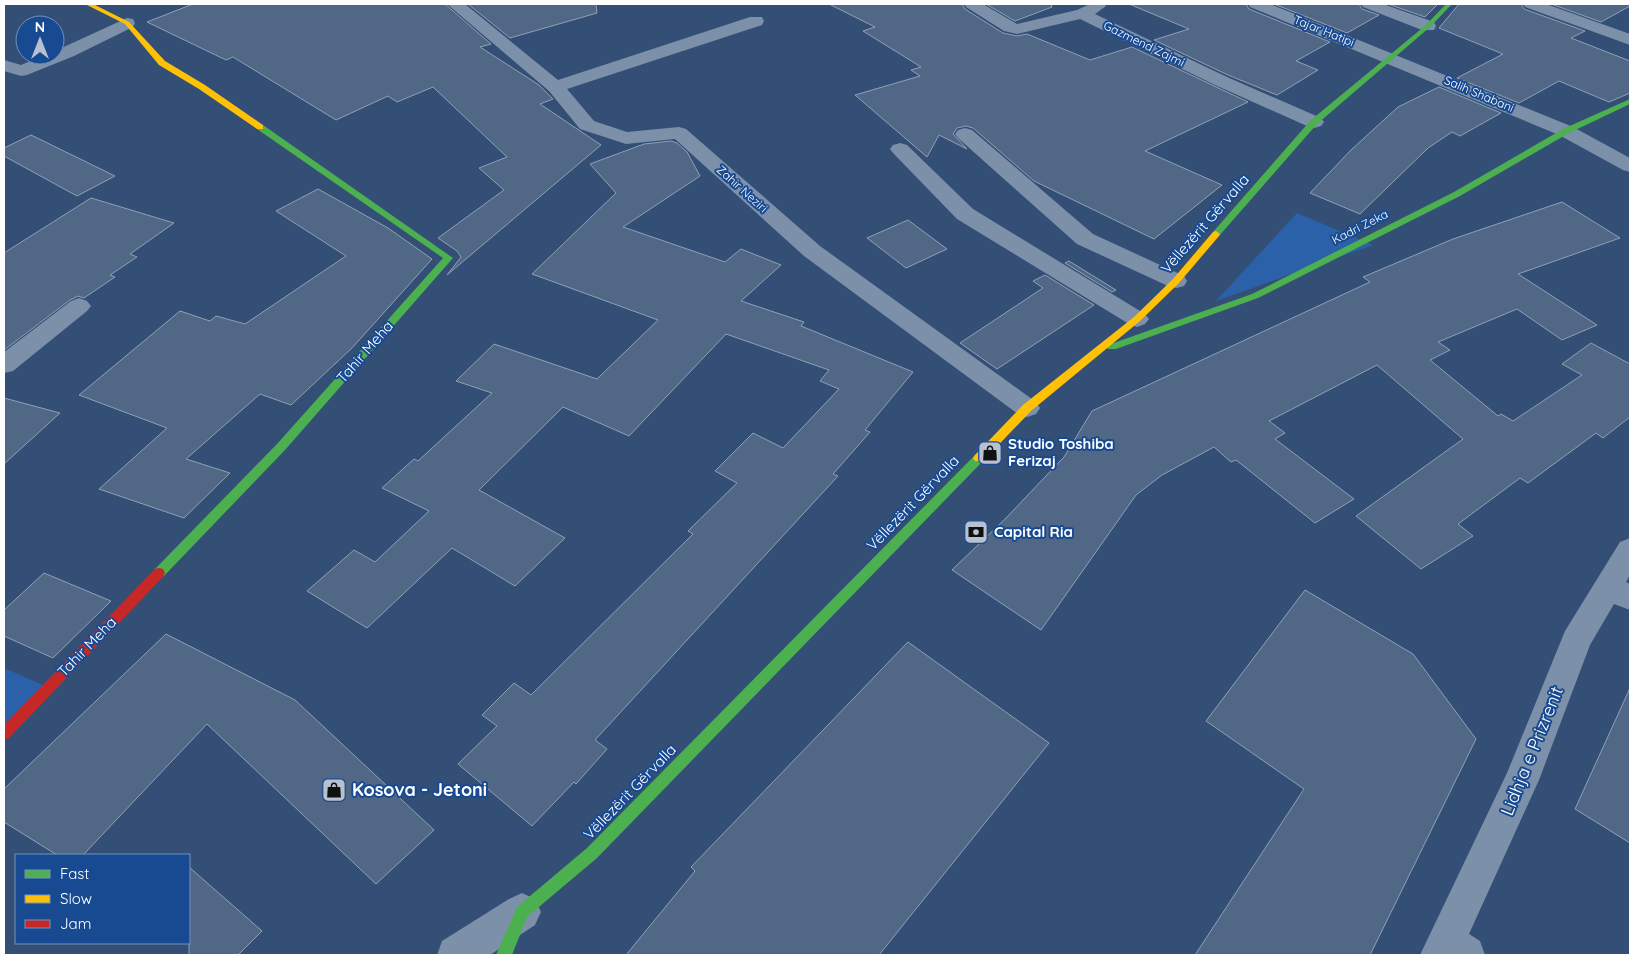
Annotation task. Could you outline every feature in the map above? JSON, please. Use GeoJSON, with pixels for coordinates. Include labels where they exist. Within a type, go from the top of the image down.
{"type":"FeatureCollection","features":[{"type":"Feature","properties":{"kind":"street","name":"Tahir Meha"},"geometry":{"type":"LineString","coordinates":[[4,734],[281,447],[448,258],[202,87],[162,63],[134,28],[127,23],[88,4]]}},
{"type":"Feature","properties":{"kind":"street","name":"Zahir Neziri"},"geometry":{"type":"LineString","coordinates":[[454,4],[555,86],[587,125],[626,138],[679,133],[812,251],[1027,408]]}},
{"type":"Feature","properties":{"kind":"street"},"geometry":{"type":"LineString","coordinates":[[972,4],[1010,27],[1018,29],[1082,14],[1104,4]]}},
{"type":"Feature","properties":{"kind":"street","name":"Tajar Hatipi"},"geometry":{"type":"LineString","coordinates":[[1256,4],[1391,57]]}},
{"type":"Feature","properties":{"kind":"street"},"geometry":{"type":"LineString","coordinates":[[1369,4],[1428,26]]}},
{"type":"Feature","properties":{"kind":"street","name":"Vëllezërit Gërvalla"},"geometry":{"type":"LineString","coordinates":[[504,955],[522,912],[592,853],[1027,408],[1136,318],[1176,281],[1314,122],[1428,26],[1449,4]]}},
{"type":"Feature","properties":{"kind":"street"},"geometry":{"type":"LineString","coordinates":[[1531,4],[1630,40]]}},
{"type":"Feature","properties":{"kind":"street","name":"Gazmend Zajmi"},"geometry":{"type":"LineString","coordinates":[[1082,14],[1221,81],[1314,122]]}},
{"type":"Feature","properties":{"kind":"street"},"geometry":{"type":"LineString","coordinates":[[555,86],[756,21]]}},
{"type":"Feature","properties":{"kind":"street"},"geometry":{"type":"LineString","coordinates":[[4,65],[22,71],[127,23]]}},
{"type":"Feature","properties":{"kind":"street","name":"Salih Shabani"},"geometry":{"type":"LineString","coordinates":[[1391,57],[1566,131],[1630,166]]}},
{"type":"Feature","properties":{"kind":"street","name":"Kadri Zeka"},"geometry":{"type":"LineString","coordinates":[[1092,354],[1255,296],[1457,194],[1566,131],[1630,101]]}},
{"type":"Feature","properties":{"kind":"street"},"geometry":{"type":"LineString","coordinates":[[965,134],[1085,239],[1176,281]]}},
{"type":"Feature","properties":{"kind":"street"},"geometry":{"type":"LineString","coordinates":[[900,149],[966,214],[1136,318]]}},
{"type":"Feature","properties":{"kind":"street"},"geometry":{"type":"LineString","coordinates":[[4,365],[79,306]]}},
{"type":"Feature","properties":{"kind":"street","name":"Lidhja e Prizrenit"},"geometry":{"type":"LineString","coordinates":[[1450,951],[1522,780],[1576,640],[1619,593],[1630,550]]}},
{"type":"Feature","properties":{"kind":"street"},"geometry":{"type":"LineString","coordinates":[[456,955],[522,912]]}},
{"type":"Feature","properties":{"kind":"shaded area"},"geometry":{"type":"Polygon","coordinates":[[[1297,213],[1373,245],[1216,301],[1297,213]]]}},
{"type":"Feature","properties":{"kind":"shaded area"},"geometry":{"type":"Polygon","coordinates":[[[4,668],[43,685],[4,728],[4,668]]]}},
{"type":"Feature","properties":{"kind":"building"},"geometry":{"type":"Polygon","coordinates":[[[193,4],[445,4],[491,44],[480,47],[539,85],[553,99],[540,104],[601,145],[447,275],[461,257],[457,251],[438,238],[504,190],[479,168],[507,157],[433,87],[397,102],[388,96],[336,120],[233,57],[226,60],[147,22],[193,4]]]}},
{"type":"Feature","properties":{"kind":"building"},"geometry":{"type":"Polygon","coordinates":[[[468,4],[596,4],[597,13],[510,38],[468,4]]]}},
{"type":"Feature","properties":{"kind":"building"},"geometry":{"type":"Polygon","coordinates":[[[829,4],[962,4],[965,9],[1003,33],[1017,36],[1027,34],[1090,60],[1132,47],[1248,102],[1145,151],[1222,185],[1154,239],[1034,181],[973,128],[966,126],[957,128],[953,134],[967,149],[939,135],[927,157],[855,95],[920,76],[911,70],[921,67],[863,31],[875,27],[829,4]]]}},
{"type":"Feature","properties":{"kind":"building"},"geometry":{"type":"Polygon","coordinates":[[[986,4],[1051,4],[1052,7],[1015,21],[986,4]]]}},
{"type":"Feature","properties":{"kind":"building"},"geometry":{"type":"Polygon","coordinates":[[[1129,4],[1246,4],[1249,9],[1330,42],[1296,61],[1318,70],[1277,95],[1228,75],[1154,40],[1189,29],[1129,4]]]}},
{"type":"Feature","properties":{"kind":"building"},"geometry":{"type":"Polygon","coordinates":[[[1274,4],[1359,4],[1362,9],[1379,15],[1347,33],[1274,4]]]}},
{"type":"Feature","properties":{"kind":"building"},"geometry":{"type":"Polygon","coordinates":[[[1388,4],[1438,4],[1425,17],[1388,4]]]}},
{"type":"Feature","properties":{"kind":"building"},"geometry":{"type":"Polygon","coordinates":[[[1459,4],[1521,4],[1524,9],[1585,31],[1571,38],[1630,61],[1630,93],[1609,102],[1559,81],[1519,103],[1457,78],[1503,54],[1439,28],[1459,4]]]}},
{"type":"Feature","properties":{"kind":"building"},"geometry":{"type":"Polygon","coordinates":[[[1551,4],[1630,4],[1630,6],[1601,22],[1551,4]]]}},
{"type":"Feature","properties":{"kind":"building"},"geometry":{"type":"Polygon","coordinates":[[[1439,87],[1501,113],[1460,136],[1452,132],[1428,148],[1360,214],[1310,193],[1351,150],[1398,107],[1439,87]]]}},
{"type":"Feature","properties":{"kind":"building"},"geometry":{"type":"Polygon","coordinates":[[[31,135],[115,176],[77,196],[4,156],[4,148],[31,135]]]}},
{"type":"Feature","properties":{"kind":"building"},"geometry":{"type":"Polygon","coordinates":[[[671,141],[677,143],[687,152],[700,176],[623,227],[725,262],[741,249],[781,265],[741,301],[804,322],[801,326],[913,372],[865,430],[870,432],[833,474],[838,476],[595,740],[607,749],[576,784],[574,782],[532,826],[458,764],[497,726],[482,715],[514,683],[531,695],[693,534],[688,531],[737,483],[715,471],[753,433],[783,448],[839,389],[820,381],[829,370],[726,334],[629,436],[563,407],[479,490],[565,538],[515,586],[452,548],[367,628],[307,591],[354,550],[375,562],[429,511],[382,488],[414,459],[418,461],[492,393],[456,381],[494,344],[597,379],[658,320],[532,274],[616,193],[590,164],[644,144],[671,141]]]}},
{"type":"Feature","properties":{"kind":"building"},"geometry":{"type":"Polygon","coordinates":[[[318,189],[388,228],[432,259],[352,348],[291,405],[260,394],[186,459],[230,473],[184,518],[99,489],[167,428],[79,395],[180,311],[210,321],[216,316],[245,324],[346,256],[276,211],[318,189]]]}},
{"type":"Feature","properties":{"kind":"building"},"geometry":{"type":"Polygon","coordinates":[[[91,198],[174,223],[130,254],[137,257],[110,275],[115,277],[84,298],[78,296],[70,300],[4,350],[4,253],[91,198]]]}},
{"type":"Feature","properties":{"kind":"building"},"geometry":{"type":"Polygon","coordinates":[[[1562,202],[1620,238],[1518,274],[1597,325],[1562,340],[1517,309],[1438,342],[1450,350],[1430,360],[1498,416],[1501,414],[1513,421],[1582,375],[1562,364],[1591,343],[1630,364],[1630,417],[1603,438],[1596,433],[1528,483],[1520,478],[1458,524],[1473,536],[1421,569],[1356,516],[1463,439],[1377,365],[1269,421],[1285,433],[1275,439],[1354,499],[1315,523],[1236,460],[1231,462],[1214,447],[1162,475],[1136,495],[1041,630],[952,570],[1007,517],[1064,457],[1092,411],[1370,282],[1363,277],[1453,239],[1562,202]]]}},
{"type":"Feature","properties":{"kind":"building"},"geometry":{"type":"Polygon","coordinates":[[[908,220],[947,249],[906,268],[867,238],[908,220]]]}},
{"type":"Feature","properties":{"kind":"building"},"geometry":{"type":"Polygon","coordinates":[[[1069,261],[1116,290],[1112,292],[1065,263],[1069,261]]]}},
{"type":"Feature","properties":{"kind":"building"},"geometry":{"type":"Polygon","coordinates":[[[1045,275],[1094,305],[997,369],[960,343],[1043,288],[1033,281],[1045,275]]]}},
{"type":"Feature","properties":{"kind":"building"},"geometry":{"type":"Polygon","coordinates":[[[4,398],[60,413],[4,464],[4,398]]]}},
{"type":"Feature","properties":{"kind":"building"},"geometry":{"type":"Polygon","coordinates":[[[44,573],[111,601],[53,658],[4,636],[4,610],[44,573]]]}},
{"type":"Feature","properties":{"kind":"building"},"geometry":{"type":"Polygon","coordinates":[[[1305,590],[1413,654],[1476,739],[1370,955],[1195,955],[1304,789],[1206,721],[1305,590]]]}},
{"type":"Feature","properties":{"kind":"building"},"geometry":{"type":"Polygon","coordinates":[[[166,634],[295,700],[434,830],[376,884],[207,724],[84,854],[55,854],[4,822],[4,789],[166,634]]]}},
{"type":"Feature","properties":{"kind":"building"},"geometry":{"type":"Polygon","coordinates":[[[908,642],[1049,743],[879,955],[626,955],[695,871],[691,867],[908,642]]]}},
{"type":"Feature","properties":{"kind":"building"},"geometry":{"type":"Polygon","coordinates":[[[1630,688],[1630,843],[1575,809],[1630,688]]]}},
{"type":"Feature","properties":{"kind":"building"},"geometry":{"type":"Polygon","coordinates":[[[190,868],[262,931],[238,955],[189,955],[190,868]]]}},
{"type":"Feature","properties":{"kind":"traffic: fast"},"geometry":{"type":"LineString","coordinates":[[1216,234],[1314,122],[1428,26],[1449,4]]}},
{"type":"Feature","properties":{"kind":"traffic: fast"},"geometry":{"type":"LineString","coordinates":[[1112,347],[1255,296],[1457,194],[1566,131],[1630,101]]}},
{"type":"Feature","properties":{"kind":"traffic: fast"},"geometry":{"type":"LineString","coordinates":[[159,573],[281,447],[448,258],[260,127]]}},
{"type":"Feature","properties":{"kind":"traffic: fast"},"geometry":{"type":"LineString","coordinates":[[504,955],[522,912],[592,853],[979,458]]}},
{"type":"Feature","properties":{"kind":"traffic: slow"},"geometry":{"type":"LineString","coordinates":[[88,4],[127,23],[162,63],[202,87],[260,127]]}},
{"type":"Feature","properties":{"kind":"traffic: slow"},"geometry":{"type":"LineString","coordinates":[[979,458],[1027,408],[1137,319],[1176,281],[1216,234]]}},
{"type":"Feature","properties":{"kind":"traffic: jam"},"geometry":{"type":"LineString","coordinates":[[4,734],[159,573]]}},
{"type":"Feature","properties":{"kind":"place","name":"Studio Toshiba Ferizaj"},"geometry":{"type":"Point","coordinates":[990,453]}},
{"type":"Feature","properties":{"kind":"place","name":"Capital Ria"},"geometry":{"type":"Point","coordinates":[976,532]}},
{"type":"Feature","properties":{"kind":"place","name":"Kosova - Jetoni"},"geometry":{"type":"Point","coordinates":[334,790]}}]}
